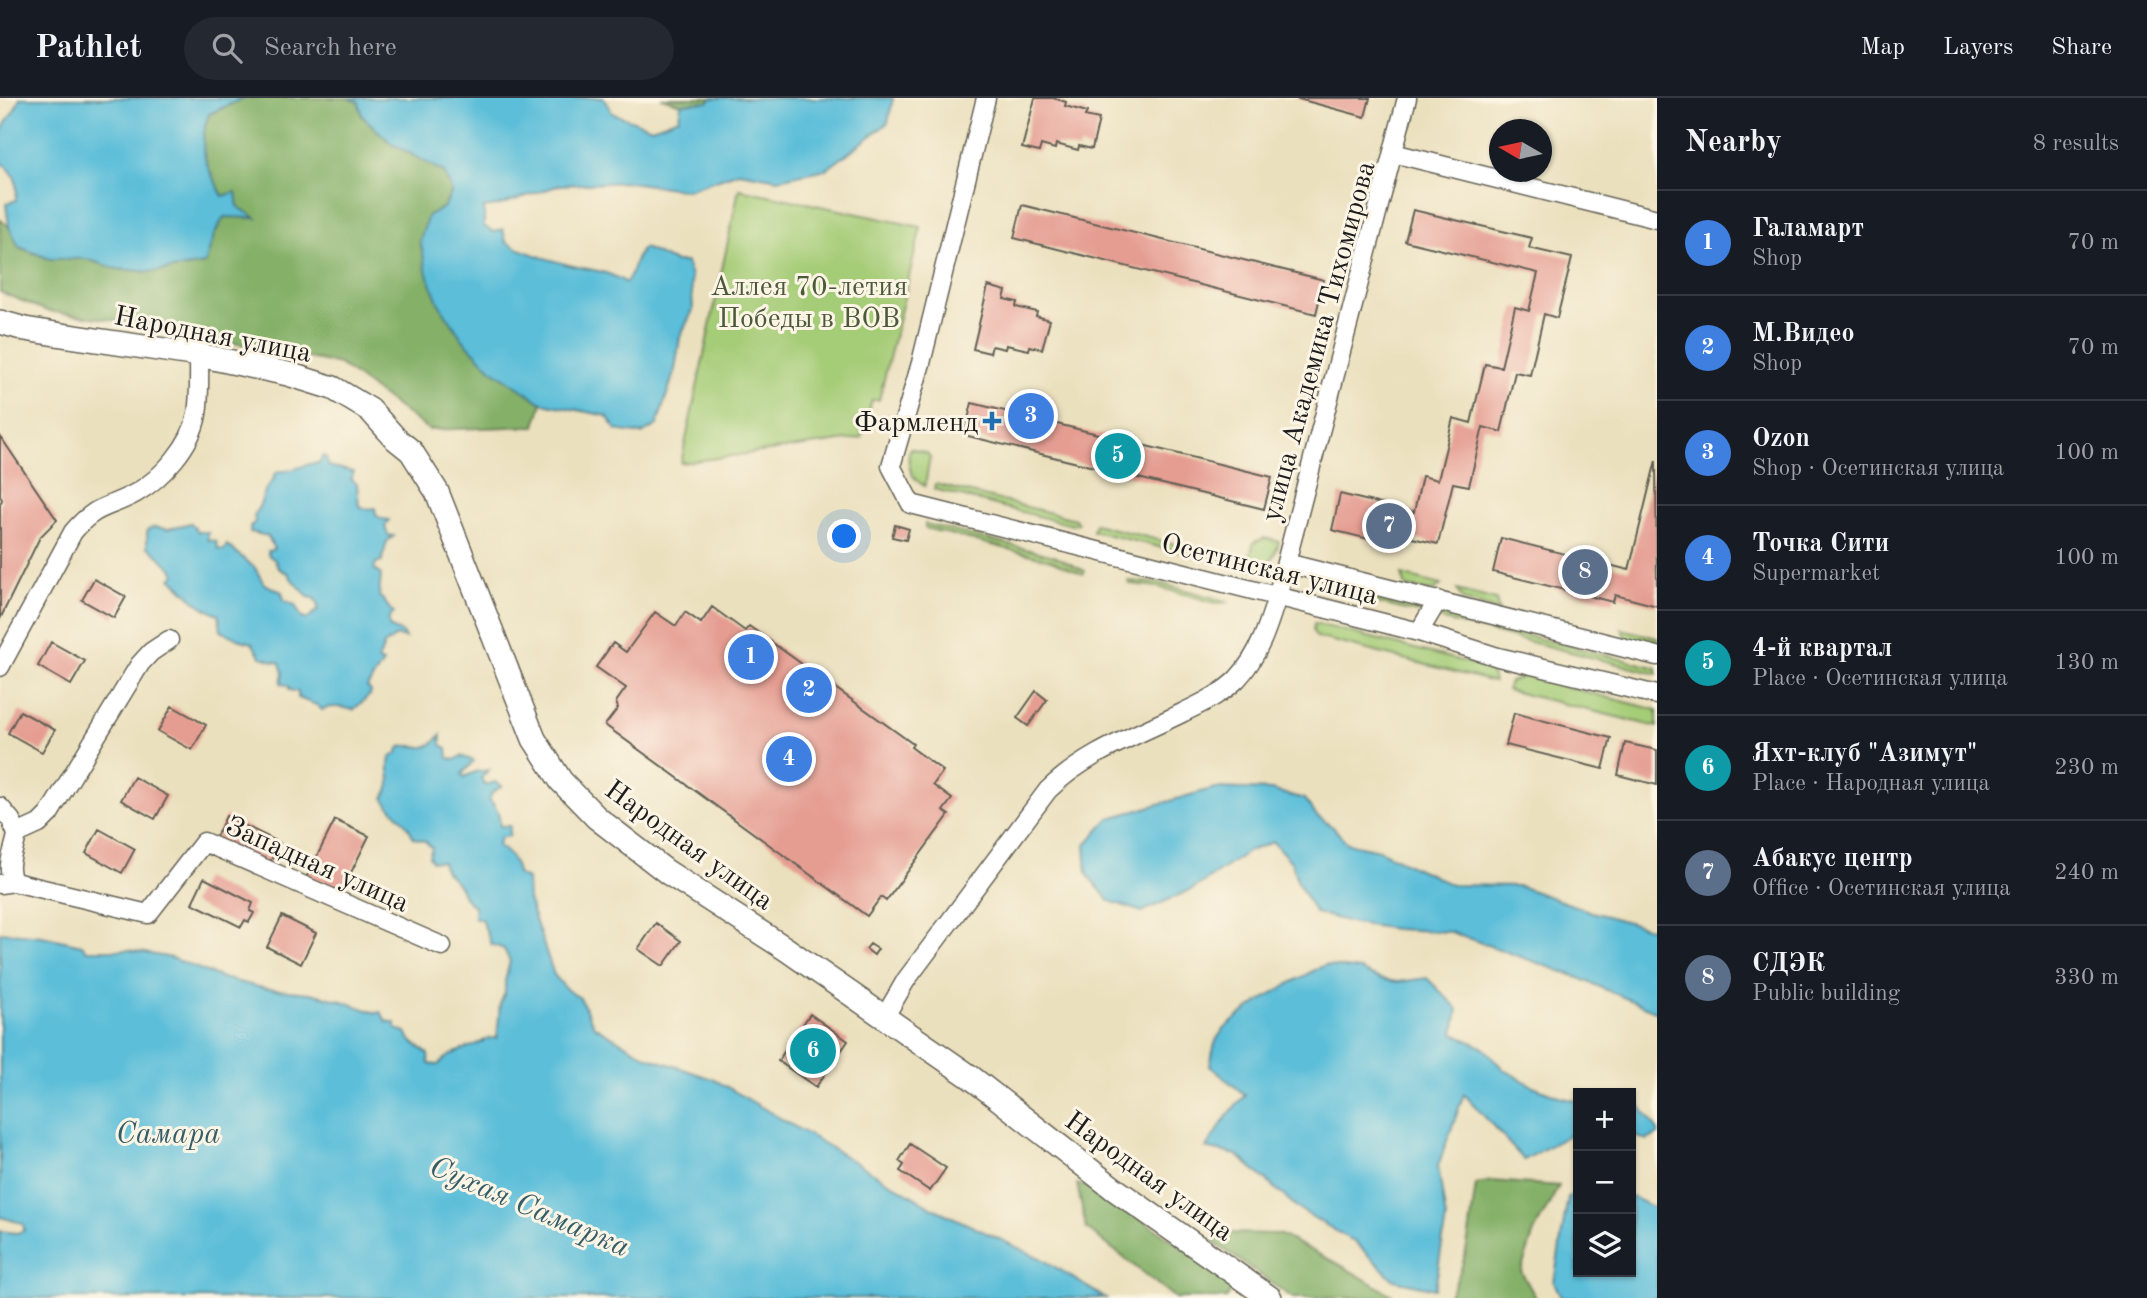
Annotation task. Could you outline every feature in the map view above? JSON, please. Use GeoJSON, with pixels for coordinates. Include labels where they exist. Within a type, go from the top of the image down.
{"type":"FeatureCollection","features":[{"type":"Feature","properties":{"kind":"main road","name":"Народная улица"},"geometry":{"type":"LineString","coordinates":[[0,322],[61,335],[199,355],[288,374],[333,388],[370,410],[396,439],[411,451],[437,492],[534,738],[561,781],[597,818],[667,872],[786,949],[972,1078],[1113,1188],[1270,1298]]}},
{"type":"Feature","properties":{"kind":"street","name":"Осетинская улица"},"geometry":{"type":"LineString","coordinates":[[986,98],[934,312],[891,466],[911,504],[1419,632],[1498,657],[1657,695]]}},
{"type":"Feature","properties":{"kind":"street","name":"улица Академика Тихомирова"},"geometry":{"type":"LineString","coordinates":[[884,1018],[906,979],[1048,790],[1081,762],[1209,700],[1247,667],[1256,652],[1277,597],[1407,98]]}},
{"type":"Feature","properties":{"kind":"street"},"geometry":{"type":"LineString","coordinates":[[1392,153],[1657,219]]}},
{"type":"Feature","properties":{"kind":"street"},"geometry":{"type":"LineString","coordinates":[[0,667],[73,532],[96,510],[136,493],[161,476],[182,449],[197,417],[199,355]]}},
{"type":"Feature","properties":{"kind":"street","name":"Осетинская улица"},"geometry":{"type":"LineString","coordinates":[[1294,565],[1657,656]]}},
{"type":"Feature","properties":{"kind":"street"},"geometry":{"type":"LineString","coordinates":[[1419,632],[1438,600]]}},
{"type":"Feature","properties":{"kind":"street"},"geometry":{"type":"LineString","coordinates":[[17,834],[39,824],[49,814],[140,664],[151,652],[169,640]]}},
{"type":"Feature","properties":{"kind":"street"},"geometry":{"type":"LineString","coordinates":[[0,807],[11,820],[17,834],[7,883]]}},
{"type":"Feature","properties":{"kind":"street","name":"Западная улица"},"geometry":{"type":"LineString","coordinates":[[7,883],[148,914],[204,842],[442,946]]}},
{"type":"Feature","properties":{"kind":"green space"},"geometry":{"type":"Polygon","coordinates":[[[244,98],[348,98],[359,102],[362,116],[392,144],[444,172],[452,191],[443,208],[520,387],[542,403],[535,426],[429,430],[339,364],[128,322],[47,311],[0,292],[0,219],[9,227],[19,247],[50,259],[87,259],[117,269],[152,272],[205,264],[214,235],[224,216],[254,218],[223,196],[204,162],[202,133],[209,114],[244,98]]]}},
{"type":"Feature","properties":{"kind":"green space"},"geometry":{"type":"Polygon","coordinates":[[[661,98],[712,98],[708,102],[681,104],[661,98]]]}},
{"type":"Feature","properties":{"kind":"green space","name":"Аллея 70-летия Победы в ВОВ"},"geometry":{"type":"Polygon","coordinates":[[[739,189],[921,227],[879,400],[872,400],[861,438],[681,463],[739,189]]]}},
{"type":"Feature","properties":{"kind":"green space"},"geometry":{"type":"Polygon","coordinates":[[[910,448],[927,453],[930,457],[925,486],[910,470],[910,448]]]}},
{"type":"Feature","properties":{"kind":"green space"},"geometry":{"type":"Polygon","coordinates":[[[935,484],[1075,519],[1078,523],[1072,525],[934,489],[935,484]]]}},
{"type":"Feature","properties":{"kind":"green space"},"geometry":{"type":"Polygon","coordinates":[[[925,524],[1054,556],[1085,571],[1083,574],[1051,560],[925,528],[925,524]]]}},
{"type":"Feature","properties":{"kind":"green space"},"geometry":{"type":"Polygon","coordinates":[[[1095,524],[1238,560],[1237,566],[1093,531],[1095,524]]]}},
{"type":"Feature","properties":{"kind":"green space"},"geometry":{"type":"Polygon","coordinates":[[[1265,538],[1279,542],[1272,558],[1264,566],[1246,569],[1254,542],[1265,538]]]}},
{"type":"Feature","properties":{"kind":"green space"},"geometry":{"type":"Polygon","coordinates":[[[1402,575],[1441,585],[1434,591],[1406,587],[1402,575]]]}},
{"type":"Feature","properties":{"kind":"green space"},"geometry":{"type":"Polygon","coordinates":[[[1128,581],[1159,583],[1229,602],[1216,603],[1158,587],[1130,584],[1128,581]]]}},
{"type":"Feature","properties":{"kind":"green space"},"geometry":{"type":"Polygon","coordinates":[[[1324,585],[1425,609],[1417,613],[1323,589],[1324,585]]]}},
{"type":"Feature","properties":{"kind":"green space"},"geometry":{"type":"Polygon","coordinates":[[[1457,590],[1496,600],[1499,611],[1463,600],[1457,590]]]}},
{"type":"Feature","properties":{"kind":"green space"},"geometry":{"type":"Polygon","coordinates":[[[1441,614],[1657,668],[1657,674],[1436,618],[1441,614]]]}},
{"type":"Feature","properties":{"kind":"green space"},"geometry":{"type":"Polygon","coordinates":[[[1314,623],[1485,667],[1492,674],[1494,682],[1317,637],[1313,632],[1314,623]]]}},
{"type":"Feature","properties":{"kind":"green space"},"geometry":{"type":"Polygon","coordinates":[[[1622,629],[1657,638],[1657,649],[1627,641],[1622,629]]]}},
{"type":"Feature","properties":{"kind":"green space"},"geometry":{"type":"Polygon","coordinates":[[[1524,676],[1657,710],[1657,727],[1507,690],[1510,682],[1524,676]]]}},
{"type":"Feature","properties":{"kind":"green space"},"geometry":{"type":"Polygon","coordinates":[[[1492,1181],[1559,1186],[1534,1232],[1521,1271],[1536,1298],[1447,1298],[1464,1258],[1476,1184],[1492,1181]]]}},
{"type":"Feature","properties":{"kind":"green space"},"geometry":{"type":"Polygon","coordinates":[[[1077,1184],[1101,1192],[1228,1278],[1232,1288],[1227,1298],[1175,1298],[1086,1228],[1077,1184]]]}},
{"type":"Feature","properties":{"kind":"green space"},"geometry":{"type":"Polygon","coordinates":[[[1223,1233],[1279,1234],[1397,1298],[1293,1298],[1212,1241],[1223,1233]]]}},
{"type":"Feature","properties":{"kind":"water"},"geometry":{"type":"Polygon","coordinates":[[[20,98],[244,98],[209,114],[203,147],[208,166],[223,196],[236,192],[238,207],[256,218],[224,217],[214,235],[205,264],[152,272],[117,269],[87,259],[50,259],[19,247],[9,227],[6,204],[16,200],[16,183],[10,170],[0,162],[0,155],[1,133],[20,98]]]}},
{"type":"Feature","properties":{"kind":"water"},"geometry":{"type":"Polygon","coordinates":[[[348,98],[604,98],[612,113],[652,128],[679,118],[681,104],[708,102],[712,98],[893,98],[888,123],[827,169],[778,179],[739,172],[687,190],[629,182],[560,185],[484,208],[484,226],[494,232],[503,229],[506,242],[513,246],[569,265],[606,273],[626,283],[644,248],[675,262],[686,262],[691,276],[693,310],[680,337],[675,370],[657,425],[642,434],[616,430],[607,416],[542,403],[491,369],[463,340],[439,304],[427,274],[420,240],[428,215],[443,208],[452,192],[444,172],[392,144],[362,116],[359,102],[348,98]]]}},
{"type":"Feature","properties":{"kind":"water"},"geometry":{"type":"Polygon","coordinates":[[[323,456],[326,457],[328,466],[354,472],[351,479],[357,484],[359,506],[375,508],[376,515],[389,520],[385,527],[388,535],[394,536],[387,541],[382,561],[376,563],[374,569],[381,575],[379,596],[394,613],[389,618],[389,627],[402,633],[405,638],[396,636],[384,645],[378,661],[383,663],[367,687],[371,691],[370,695],[353,710],[329,707],[322,710],[317,705],[298,698],[298,692],[289,690],[289,686],[281,683],[283,673],[280,663],[261,657],[252,643],[221,631],[219,615],[205,608],[171,578],[175,575],[172,568],[147,546],[147,530],[154,527],[168,529],[191,523],[198,532],[208,532],[208,540],[216,541],[218,549],[224,550],[227,545],[255,568],[264,584],[282,592],[284,600],[295,605],[302,618],[307,619],[318,610],[318,604],[268,555],[268,551],[274,549],[268,536],[250,532],[250,527],[255,522],[254,514],[274,475],[279,471],[319,463],[323,456]]]}},
{"type":"Feature","properties":{"kind":"water","name":"Самара"},"geometry":{"type":"Polygon","coordinates":[[[441,735],[441,745],[447,748],[448,758],[455,760],[461,756],[474,761],[462,774],[464,777],[489,770],[481,778],[485,785],[495,782],[502,786],[493,792],[489,799],[497,811],[500,826],[510,826],[509,836],[500,838],[498,846],[511,858],[517,874],[527,879],[528,899],[554,975],[567,990],[580,998],[594,1026],[648,1057],[715,1080],[935,1209],[1042,1259],[1105,1298],[0,1298],[0,1231],[17,1233],[25,1230],[22,1223],[0,1217],[0,932],[42,936],[82,945],[86,950],[129,950],[172,958],[222,978],[267,989],[310,993],[376,1013],[381,1012],[386,1021],[395,1023],[396,1029],[406,1032],[410,1040],[428,1054],[429,1064],[438,1065],[455,1053],[497,1038],[500,1004],[505,993],[510,961],[504,949],[491,944],[482,920],[474,917],[474,906],[466,899],[442,862],[432,861],[429,856],[432,848],[425,841],[414,838],[407,825],[383,798],[390,783],[390,758],[400,747],[425,747],[441,735]]]}},
{"type":"Feature","properties":{"kind":"water"},"geometry":{"type":"Polygon","coordinates":[[[1215,788],[1271,790],[1304,799],[1317,816],[1333,827],[1347,843],[1379,850],[1452,885],[1519,886],[1592,912],[1657,930],[1657,1012],[1577,977],[1451,932],[1395,929],[1354,923],[1315,913],[1298,883],[1292,863],[1273,842],[1249,851],[1195,888],[1142,912],[1109,901],[1087,874],[1085,845],[1110,818],[1215,788]]]}},
{"type":"Feature","properties":{"kind":"water"},"geometry":{"type":"Polygon","coordinates":[[[1325,965],[1360,970],[1380,979],[1398,982],[1427,978],[1458,1009],[1454,1034],[1484,1048],[1503,1069],[1533,1086],[1573,1100],[1573,1133],[1524,1160],[1464,1094],[1438,1166],[1446,1219],[1435,1289],[1394,1280],[1356,1243],[1299,1209],[1237,1155],[1206,1148],[1245,1095],[1210,1066],[1217,1039],[1224,1029],[1250,1008],[1325,965]]]}},
{"type":"Feature","properties":{"kind":"water"},"geometry":{"type":"Polygon","coordinates":[[[1636,1100],[1657,1129],[1657,1135],[1647,1140],[1636,1137],[1636,1100]]]}},
{"type":"Feature","properties":{"kind":"water"},"geometry":{"type":"Polygon","coordinates":[[[1573,1196],[1573,1277],[1636,1277],[1636,1198],[1657,1209],[1657,1298],[1561,1298],[1554,1282],[1568,1197],[1573,1196]]]}},
{"type":"Feature","properties":{"kind":"building"},"geometry":{"type":"Polygon","coordinates":[[[1035,98],[1053,98],[1066,102],[1065,106],[1087,112],[1085,116],[1099,119],[1092,149],[1079,146],[1078,150],[1056,144],[1055,149],[1041,145],[1039,152],[1022,148],[1035,98]]]}},
{"type":"Feature","properties":{"kind":"building"},"geometry":{"type":"Polygon","coordinates":[[[1295,98],[1370,98],[1365,117],[1295,98]]]}},
{"type":"Feature","properties":{"kind":"building"},"geometry":{"type":"Polygon","coordinates":[[[1022,205],[1324,280],[1316,314],[1014,238],[1022,205]]]}},
{"type":"Feature","properties":{"kind":"building"},"geometry":{"type":"Polygon","coordinates":[[[1413,210],[1532,238],[1529,248],[1572,258],[1557,318],[1544,314],[1530,375],[1515,372],[1501,432],[1483,427],[1469,486],[1453,483],[1438,544],[1395,534],[1393,545],[1332,530],[1340,494],[1414,512],[1422,476],[1438,480],[1453,418],[1471,423],[1485,364],[1501,367],[1515,307],[1529,311],[1538,273],[1405,241],[1413,210]]]}},
{"type":"Feature","properties":{"kind":"building"},"geometry":{"type":"Polygon","coordinates":[[[988,286],[1006,291],[1004,299],[1017,302],[1016,307],[1037,312],[1036,316],[1050,320],[1042,349],[1030,346],[1029,350],[1006,345],[1005,349],[992,346],[990,353],[973,349],[988,286]]]}},
{"type":"Feature","properties":{"kind":"building"},"geometry":{"type":"Polygon","coordinates":[[[972,403],[1272,477],[1264,509],[964,435],[972,403]]]}},
{"type":"Feature","properties":{"kind":"building"},"geometry":{"type":"Polygon","coordinates":[[[0,436],[57,520],[40,537],[0,619],[2,500],[0,436]]]}},
{"type":"Feature","properties":{"kind":"building"},"geometry":{"type":"Polygon","coordinates":[[[1656,460],[1657,606],[1615,595],[1613,602],[1493,572],[1501,538],[1629,570],[1656,460]]]}},
{"type":"Feature","properties":{"kind":"building"},"geometry":{"type":"Polygon","coordinates":[[[895,525],[909,529],[906,540],[892,537],[895,525]]]}},
{"type":"Feature","properties":{"kind":"building"},"geometry":{"type":"Polygon","coordinates":[[[94,579],[126,597],[114,618],[82,600],[94,579]]]}},
{"type":"Feature","properties":{"kind":"building"},"geometry":{"type":"Polygon","coordinates":[[[712,607],[745,631],[749,626],[913,744],[911,747],[943,771],[933,785],[952,799],[943,811],[949,815],[886,901],[881,897],[867,916],[605,725],[618,708],[616,702],[626,688],[596,667],[613,643],[626,652],[655,612],[676,626],[685,612],[701,623],[712,607]]]}},
{"type":"Feature","properties":{"kind":"building"},"geometry":{"type":"Polygon","coordinates":[[[51,642],[85,661],[71,685],[38,666],[51,642]]]}},
{"type":"Feature","properties":{"kind":"building"},"geometry":{"type":"Polygon","coordinates":[[[1036,691],[1047,700],[1028,726],[1017,718],[1036,691]]]}},
{"type":"Feature","properties":{"kind":"building"},"geometry":{"type":"Polygon","coordinates":[[[172,706],[206,725],[192,750],[158,731],[172,706]]]}},
{"type":"Feature","properties":{"kind":"building"},"geometry":{"type":"Polygon","coordinates":[[[20,711],[55,730],[42,752],[8,733],[20,711]]]}},
{"type":"Feature","properties":{"kind":"building"},"geometry":{"type":"Polygon","coordinates":[[[1514,713],[1611,738],[1603,769],[1506,745],[1514,713]]]}},
{"type":"Feature","properties":{"kind":"building"},"geometry":{"type":"Polygon","coordinates":[[[1625,743],[1657,750],[1657,785],[1618,775],[1625,743]]]}},
{"type":"Feature","properties":{"kind":"building"},"geometry":{"type":"Polygon","coordinates":[[[134,777],[168,796],[155,819],[121,800],[134,777]]]}},
{"type":"Feature","properties":{"kind":"building"},"geometry":{"type":"Polygon","coordinates":[[[226,816],[280,843],[267,868],[214,841],[226,816]]]}},
{"type":"Feature","properties":{"kind":"building"},"geometry":{"type":"Polygon","coordinates":[[[335,820],[369,836],[338,899],[304,882],[335,820]]]}},
{"type":"Feature","properties":{"kind":"building"},"geometry":{"type":"Polygon","coordinates":[[[99,829],[135,849],[122,873],[86,853],[99,829]]]}},
{"type":"Feature","properties":{"kind":"building"},"geometry":{"type":"Polygon","coordinates":[[[204,878],[253,903],[250,911],[254,913],[249,922],[245,920],[241,927],[192,903],[204,878]]]}},
{"type":"Feature","properties":{"kind":"building"},"geometry":{"type":"Polygon","coordinates":[[[282,916],[316,933],[301,964],[267,947],[282,916]]]}},
{"type":"Feature","properties":{"kind":"building"},"geometry":{"type":"Polygon","coordinates":[[[656,923],[681,941],[663,966],[638,949],[656,923]]]}},
{"type":"Feature","properties":{"kind":"building"},"geometry":{"type":"Polygon","coordinates":[[[870,944],[878,949],[874,955],[866,949],[870,944]]]}},
{"type":"Feature","properties":{"kind":"building"},"geometry":{"type":"Polygon","coordinates":[[[810,1014],[848,1041],[816,1087],[778,1061],[810,1014]]]}},
{"type":"Feature","properties":{"kind":"building"},"geometry":{"type":"Polygon","coordinates":[[[910,1144],[946,1168],[930,1191],[900,1171],[904,1165],[899,1161],[910,1144]]]}},
{"type":"Feature","properties":{"kind":"place","name":"Ozon"},"geometry":{"type":"Point","coordinates":[1031,416]}},
{"type":"Feature","properties":{"kind":"place","name":"Фармленд"},"geometry":{"type":"Point","coordinates":[992,421]}},
{"type":"Feature","properties":{"kind":"place","name":"4-й квартал"},"geometry":{"type":"Point","coordinates":[1118,456]}},
{"type":"Feature","properties":{"kind":"place","name":"Абакус центр"},"geometry":{"type":"Point","coordinates":[1389,526]}},
{"type":"Feature","properties":{"kind":"place","name":"СДЭК"},"geometry":{"type":"Point","coordinates":[1585,572]}},
{"type":"Feature","properties":{"kind":"place","name":"Галамарт"},"geometry":{"type":"Point","coordinates":[751,657]}},
{"type":"Feature","properties":{"kind":"place","name":"М.Видео"},"geometry":{"type":"Point","coordinates":[809,690]}},
{"type":"Feature","properties":{"kind":"place","name":"Точка Сити"},"geometry":{"type":"Point","coordinates":[789,759]}},
{"type":"Feature","properties":{"kind":"place","name":"Яхт-клуб \"Азимут\""},"geometry":{"type":"Point","coordinates":[813,1051]}},
{"type":"Feature","properties":{"kind":"water label","name":"Сухая Самарка"},"geometry":{"type":"Point","coordinates":[530,1206]}}]}
